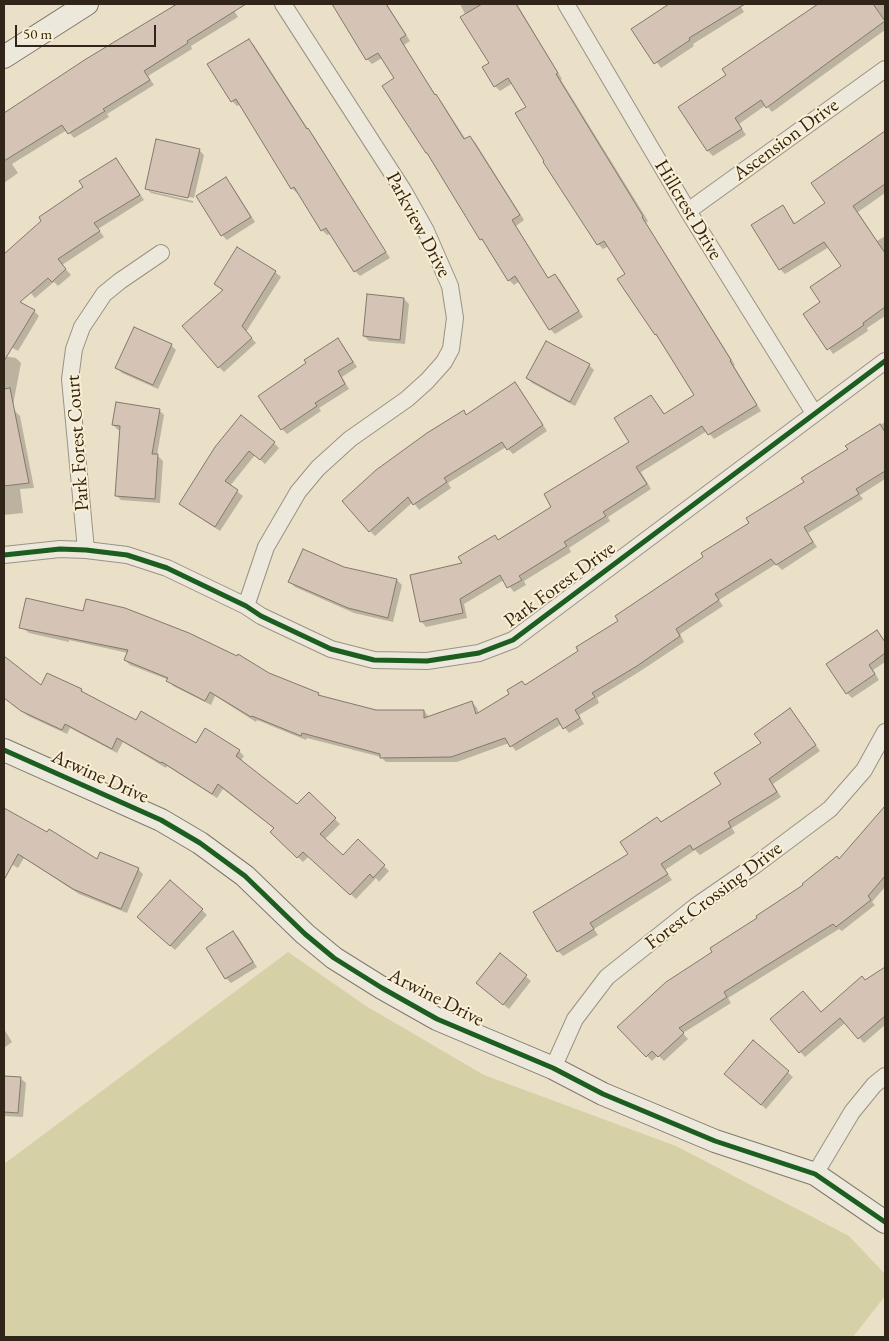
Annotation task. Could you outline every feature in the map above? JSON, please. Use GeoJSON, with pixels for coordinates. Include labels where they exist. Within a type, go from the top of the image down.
{"type":"FeatureCollection","features":[{"type":"Feature","properties":{"kind":"street"},"geometry":{"type":"LineString","coordinates":[[4,57],[87,4]]}},
{"type":"Feature","properties":{"kind":"street","name":"Parkview Drive"},"geometry":{"type":"LineString","coordinates":[[246,606],[266,547],[298,492],[318,468],[350,439],[407,399],[439,368],[451,349],[455,318],[450,286],[426,231],[403,190],[283,4]]}},
{"type":"Feature","properties":{"kind":"street","name":"Hillcrest Drive"},"geometry":{"type":"LineString","coordinates":[[572,6],[688,212],[814,413]]}},
{"type":"Feature","properties":{"kind":"street","name":"Ascension Drive"},"geometry":{"type":"LineString","coordinates":[[688,212],[885,69]]}},
{"type":"Feature","properties":{"kind":"street","name":"Park Forest Court"},"geometry":{"type":"LineString","coordinates":[[86,550],[70,379],[74,349],[82,327],[104,294],[161,253]]}},
{"type":"Feature","properties":{"kind":"street","name":"Park Forest Drive"},"geometry":{"type":"LineString","coordinates":[[4,555],[60,549],[127,555],[166,568],[246,606],[261,616],[331,648],[374,660],[427,661],[479,653],[513,640],[885,360]]}},
{"type":"Feature","properties":{"kind":"street","name":"Forest Crossing Drive"},"geometry":{"type":"LineString","coordinates":[[553,1068],[575,1019],[607,977],[696,906],[762,861],[830,809],[864,770],[885,732]]}},
{"type":"Feature","properties":{"kind":"street","name":"Arwine Drive"},"geometry":{"type":"LineString","coordinates":[[4,750],[161,820],[200,844],[245,876],[305,934],[334,958],[437,1019],[553,1068],[603,1094],[715,1141],[815,1174],[885,1222]]}},
{"type":"Feature","properties":{"kind":"street"},"geometry":{"type":"LineString","coordinates":[[815,1174],[852,1112],[874,1085],[885,1076]]}},
{"type":"Feature","properties":{"kind":"shaded area"},"geometry":{"type":"Polygon","coordinates":[[[288,952],[366,1006],[484,1075],[676,1146],[849,1236],[885,1274],[885,1296],[853,1337],[4,1337],[4,1164],[288,952]]]}},
{"type":"Feature","properties":{"kind":"building"},"geometry":{"type":"Polygon","coordinates":[[[177,4],[246,4],[144,71],[150,80],[103,109],[105,111],[68,134],[62,125],[4,161],[4,113],[86,59],[177,4]]]}},
{"type":"Feature","properties":{"kind":"building"},"geometry":{"type":"Polygon","coordinates":[[[332,4],[386,4],[406,35],[400,39],[435,95],[464,139],[470,136],[520,215],[512,220],[548,278],[555,274],[579,311],[549,330],[515,276],[508,281],[382,86],[394,78],[378,53],[366,60],[332,4]]]}},
{"type":"Feature","properties":{"kind":"building"},"geometry":{"type":"Polygon","coordinates":[[[482,4],[516,4],[558,73],[556,74],[757,405],[708,435],[702,426],[636,467],[647,484],[603,512],[606,516],[564,542],[567,546],[519,576],[522,580],[507,588],[500,575],[460,599],[463,613],[420,622],[410,575],[462,563],[458,557],[495,535],[498,540],[551,507],[544,494],[629,442],[614,418],[651,395],[664,414],[694,395],[656,334],[617,279],[625,274],[604,241],[597,245],[543,162],[515,113],[526,107],[508,78],[494,87],[482,67],[489,63],[460,17],[482,4]]]}},
{"type":"Feature","properties":{"kind":"building"},"geometry":{"type":"Polygon","coordinates":[[[669,4],[745,4],[689,38],[690,40],[654,64],[631,29],[669,4]]]}},
{"type":"Feature","properties":{"kind":"building"},"geometry":{"type":"Polygon","coordinates":[[[818,4],[873,4],[885,21],[766,108],[761,100],[735,118],[742,129],[707,151],[678,107],[726,75],[722,69],[818,4]]]}},
{"type":"Feature","properties":{"kind":"building"},"geometry":{"type":"Polygon","coordinates":[[[249,39],[386,252],[354,272],[326,228],[321,231],[294,187],[291,189],[236,99],[231,102],[207,64],[249,39]]]}},
{"type":"Feature","properties":{"kind":"building"},"geometry":{"type":"Polygon","coordinates":[[[885,131],[885,184],[853,206],[885,253],[885,307],[863,323],[864,325],[827,350],[803,314],[820,302],[810,287],[841,266],[824,242],[779,270],[751,225],[783,205],[794,224],[825,203],[811,183],[885,131]]]}},
{"type":"Feature","properties":{"kind":"building"},"geometry":{"type":"Polygon","coordinates":[[[156,139],[200,149],[188,198],[145,189],[156,139]]]}},
{"type":"Feature","properties":{"kind":"building"},"geometry":{"type":"Polygon","coordinates":[[[116,158],[140,195],[94,223],[100,231],[58,259],[66,269],[52,282],[48,278],[20,302],[35,310],[4,361],[4,254],[41,221],[39,217],[83,187],[79,181],[116,158]]]}},
{"type":"Feature","properties":{"kind":"building"},"geometry":{"type":"Polygon","coordinates":[[[226,177],[251,217],[221,236],[196,196],[226,177]]]}},
{"type":"Feature","properties":{"kind":"building"},"geometry":{"type":"Polygon","coordinates":[[[237,247],[276,271],[242,326],[252,338],[218,368],[182,326],[223,290],[214,284],[237,247]]]}},
{"type":"Feature","properties":{"kind":"building"},"geometry":{"type":"Polygon","coordinates":[[[367,294],[404,298],[400,340],[363,336],[367,294]]]}},
{"type":"Feature","properties":{"kind":"building"},"geometry":{"type":"Polygon","coordinates":[[[134,327],[172,344],[153,385],[115,368],[134,327]]]}},
{"type":"Feature","properties":{"kind":"building"},"geometry":{"type":"Polygon","coordinates":[[[338,338],[353,362],[338,371],[345,384],[315,403],[317,406],[281,430],[258,396],[306,363],[304,360],[338,338]]]}},
{"type":"Feature","properties":{"kind":"building"},"geometry":{"type":"Polygon","coordinates":[[[546,341],[590,364],[570,402],[526,378],[546,341]]]}},
{"type":"Feature","properties":{"kind":"building"},"geometry":{"type":"Polygon","coordinates":[[[515,382],[543,425],[507,450],[502,442],[444,478],[447,482],[413,505],[408,497],[369,532],[342,501],[376,470],[427,433],[464,410],[466,415],[515,382]]]}},
{"type":"Feature","properties":{"kind":"building"},"geometry":{"type":"Polygon","coordinates":[[[10,388],[29,483],[4,486],[4,389],[10,388]]]}},
{"type":"Feature","properties":{"kind":"building"},"geometry":{"type":"Polygon","coordinates":[[[116,402],[160,409],[152,454],[158,454],[155,499],[115,496],[120,426],[112,425],[116,402]]]}},
{"type":"Feature","properties":{"kind":"building"},"geometry":{"type":"Polygon","coordinates":[[[241,415],[275,442],[260,460],[249,451],[225,481],[238,490],[215,527],[179,504],[215,447],[241,415]]]}},
{"type":"Feature","properties":{"kind":"building"},"geometry":{"type":"Polygon","coordinates":[[[880,424],[885,432],[885,471],[856,489],[859,494],[804,527],[813,542],[776,565],[771,559],[715,594],[719,600],[676,629],[680,636],[637,666],[592,693],[595,697],[575,710],[580,718],[563,729],[557,718],[510,747],[505,738],[451,757],[380,758],[380,754],[302,733],[301,736],[251,717],[210,692],[205,701],[166,681],[168,678],[124,660],[128,650],[19,628],[26,598],[83,611],[86,599],[125,608],[189,633],[237,656],[238,654],[269,673],[319,693],[318,695],[376,710],[424,710],[424,718],[472,701],[476,714],[509,694],[507,690],[522,681],[525,685],[578,651],[576,647],[618,621],[615,616],[703,557],[701,553],[749,523],[746,518],[804,482],[801,478],[848,449],[845,446],[880,424]]]}},
{"type":"Feature","properties":{"kind":"building"},"geometry":{"type":"Polygon","coordinates":[[[303,549],[344,567],[397,579],[388,618],[348,608],[288,582],[303,549]]]}},
{"type":"Feature","properties":{"kind":"building"},"geometry":{"type":"Polygon","coordinates":[[[877,630],[885,642],[885,653],[869,665],[875,674],[846,694],[826,664],[877,630]]]}},
{"type":"Feature","properties":{"kind":"building"},"geometry":{"type":"Polygon","coordinates":[[[4,656],[41,685],[47,673],[82,689],[81,691],[136,720],[141,711],[196,743],[205,728],[240,750],[236,756],[297,804],[309,792],[336,818],[320,834],[343,855],[358,839],[385,865],[373,878],[370,874],[350,895],[303,852],[297,858],[270,832],[274,828],[218,784],[212,794],[162,762],[117,738],[112,749],[65,724],[62,730],[21,711],[4,698],[4,656]]]}},
{"type":"Feature","properties":{"kind":"building"},"geometry":{"type":"Polygon","coordinates":[[[790,708],[816,745],[769,779],[777,792],[728,822],[731,827],[693,850],[690,845],[661,864],[668,874],[590,923],[594,929],[557,952],[533,912],[628,854],[620,842],[657,817],[661,822],[721,784],[714,773],[761,743],[754,734],[790,708]]]}},
{"type":"Feature","properties":{"kind":"building"},"geometry":{"type":"Polygon","coordinates":[[[885,806],[885,876],[868,896],[871,900],[836,927],[833,924],[724,992],[727,997],[679,1028],[684,1033],[658,1057],[652,1051],[646,1057],[617,1027],[666,982],[712,952],[710,948],[757,918],[756,916],[803,885],[837,856],[839,859],[885,806]]]}},
{"type":"Feature","properties":{"kind":"building"},"geometry":{"type":"Polygon","coordinates":[[[4,808],[47,832],[49,829],[97,859],[100,852],[139,868],[121,909],[73,889],[18,854],[4,880],[4,808]]]}},
{"type":"Feature","properties":{"kind":"building"},"geometry":{"type":"Polygon","coordinates":[[[170,880],[203,909],[170,946],[137,917],[170,880]]]}},
{"type":"Feature","properties":{"kind":"building"},"geometry":{"type":"Polygon","coordinates":[[[233,931],[253,962],[225,979],[206,948],[233,931]]]}},
{"type":"Feature","properties":{"kind":"building"},"geometry":{"type":"Polygon","coordinates":[[[500,953],[527,975],[503,1005],[476,983],[500,953]]]}},
{"type":"Feature","properties":{"kind":"building"},"geometry":{"type":"Polygon","coordinates":[[[885,967],[885,1016],[858,1039],[840,1018],[799,1053],[770,1019],[803,991],[821,1012],[862,976],[865,980],[885,967]]]}},
{"type":"Feature","properties":{"kind":"building"},"geometry":{"type":"Polygon","coordinates":[[[753,1040],[789,1071],[761,1105],[724,1074],[753,1040]]]}},
{"type":"Feature","properties":{"kind":"building"},"geometry":{"type":"Polygon","coordinates":[[[4,1076],[21,1077],[18,1113],[4,1112],[4,1076]]]}},
{"type":"Feature","properties":{"kind":"cycle path"},"geometry":{"type":"LineString","coordinates":[[4,555],[60,549],[127,555],[167,568],[331,649],[374,660],[427,661],[479,653],[513,640],[885,361]]}},
{"type":"Feature","properties":{"kind":"cycle path"},"geometry":{"type":"LineString","coordinates":[[4,750],[161,820],[200,843],[245,876],[305,934],[334,958],[437,1019],[553,1068],[603,1094],[715,1141],[815,1174],[885,1222]]}}]}
